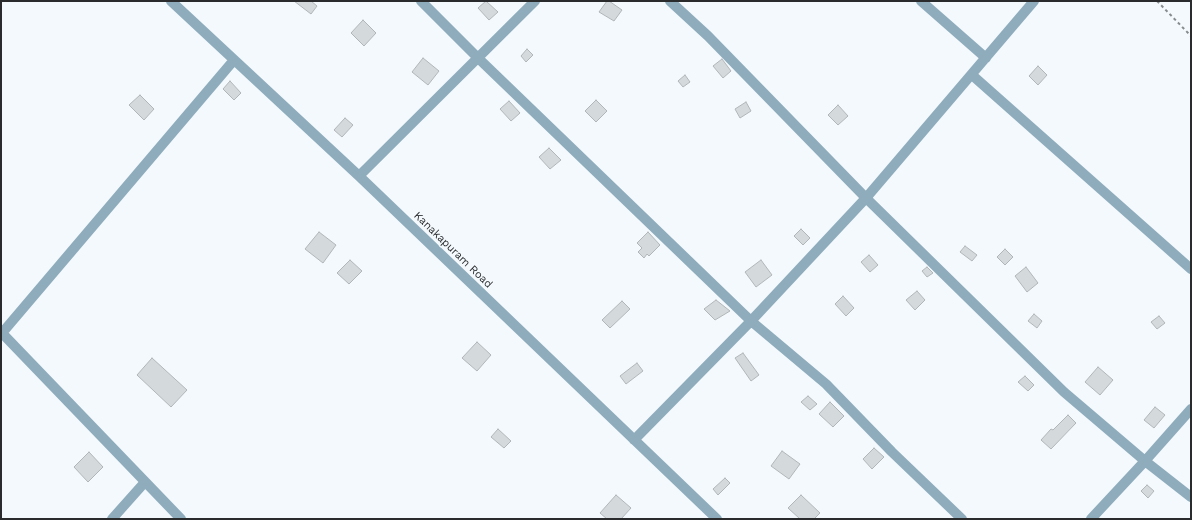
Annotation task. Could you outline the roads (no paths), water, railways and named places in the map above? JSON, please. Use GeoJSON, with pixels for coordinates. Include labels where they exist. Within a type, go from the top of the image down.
{"type":"FeatureCollection","features":[{"type":"Feature","properties":{"kind":"street","name":"Kanakapuram Road"},"geometry":{"type":"LineString","coordinates":[[171,1],[358,176],[717,519]]}},
{"type":"Feature","properties":{"kind":"street"},"geometry":{"type":"LineString","coordinates":[[421,1],[751,322],[826,384],[892,452],[962,519]]}},
{"type":"Feature","properties":{"kind":"street"},"geometry":{"type":"LineString","coordinates":[[358,176],[535,1]]}},
{"type":"Feature","properties":{"kind":"street"},"geometry":{"type":"LineString","coordinates":[[670,1],[708,36],[866,198],[1064,392],[1145,461],[1191,497]]}},
{"type":"Feature","properties":{"kind":"street"},"geometry":{"type":"LineString","coordinates":[[921,1],[986,58]]}},
{"type":"Feature","properties":{"kind":"street"},"geometry":{"type":"LineString","coordinates":[[634,440],[751,322],[866,198],[1034,1]]}},
{"type":"Feature","properties":{"kind":"street"},"geometry":{"type":"LineString","coordinates":[[181,519],[1,332],[234,60]]}},
{"type":"Feature","properties":{"kind":"street"},"geometry":{"type":"LineString","coordinates":[[972,75],[1191,269]]}},
{"type":"Feature","properties":{"kind":"street"},"geometry":{"type":"LineString","coordinates":[[1091,519],[1191,409]]}},
{"type":"Feature","properties":{"kind":"street"},"geometry":{"type":"LineString","coordinates":[[112,519],[145,482]]}}]}
